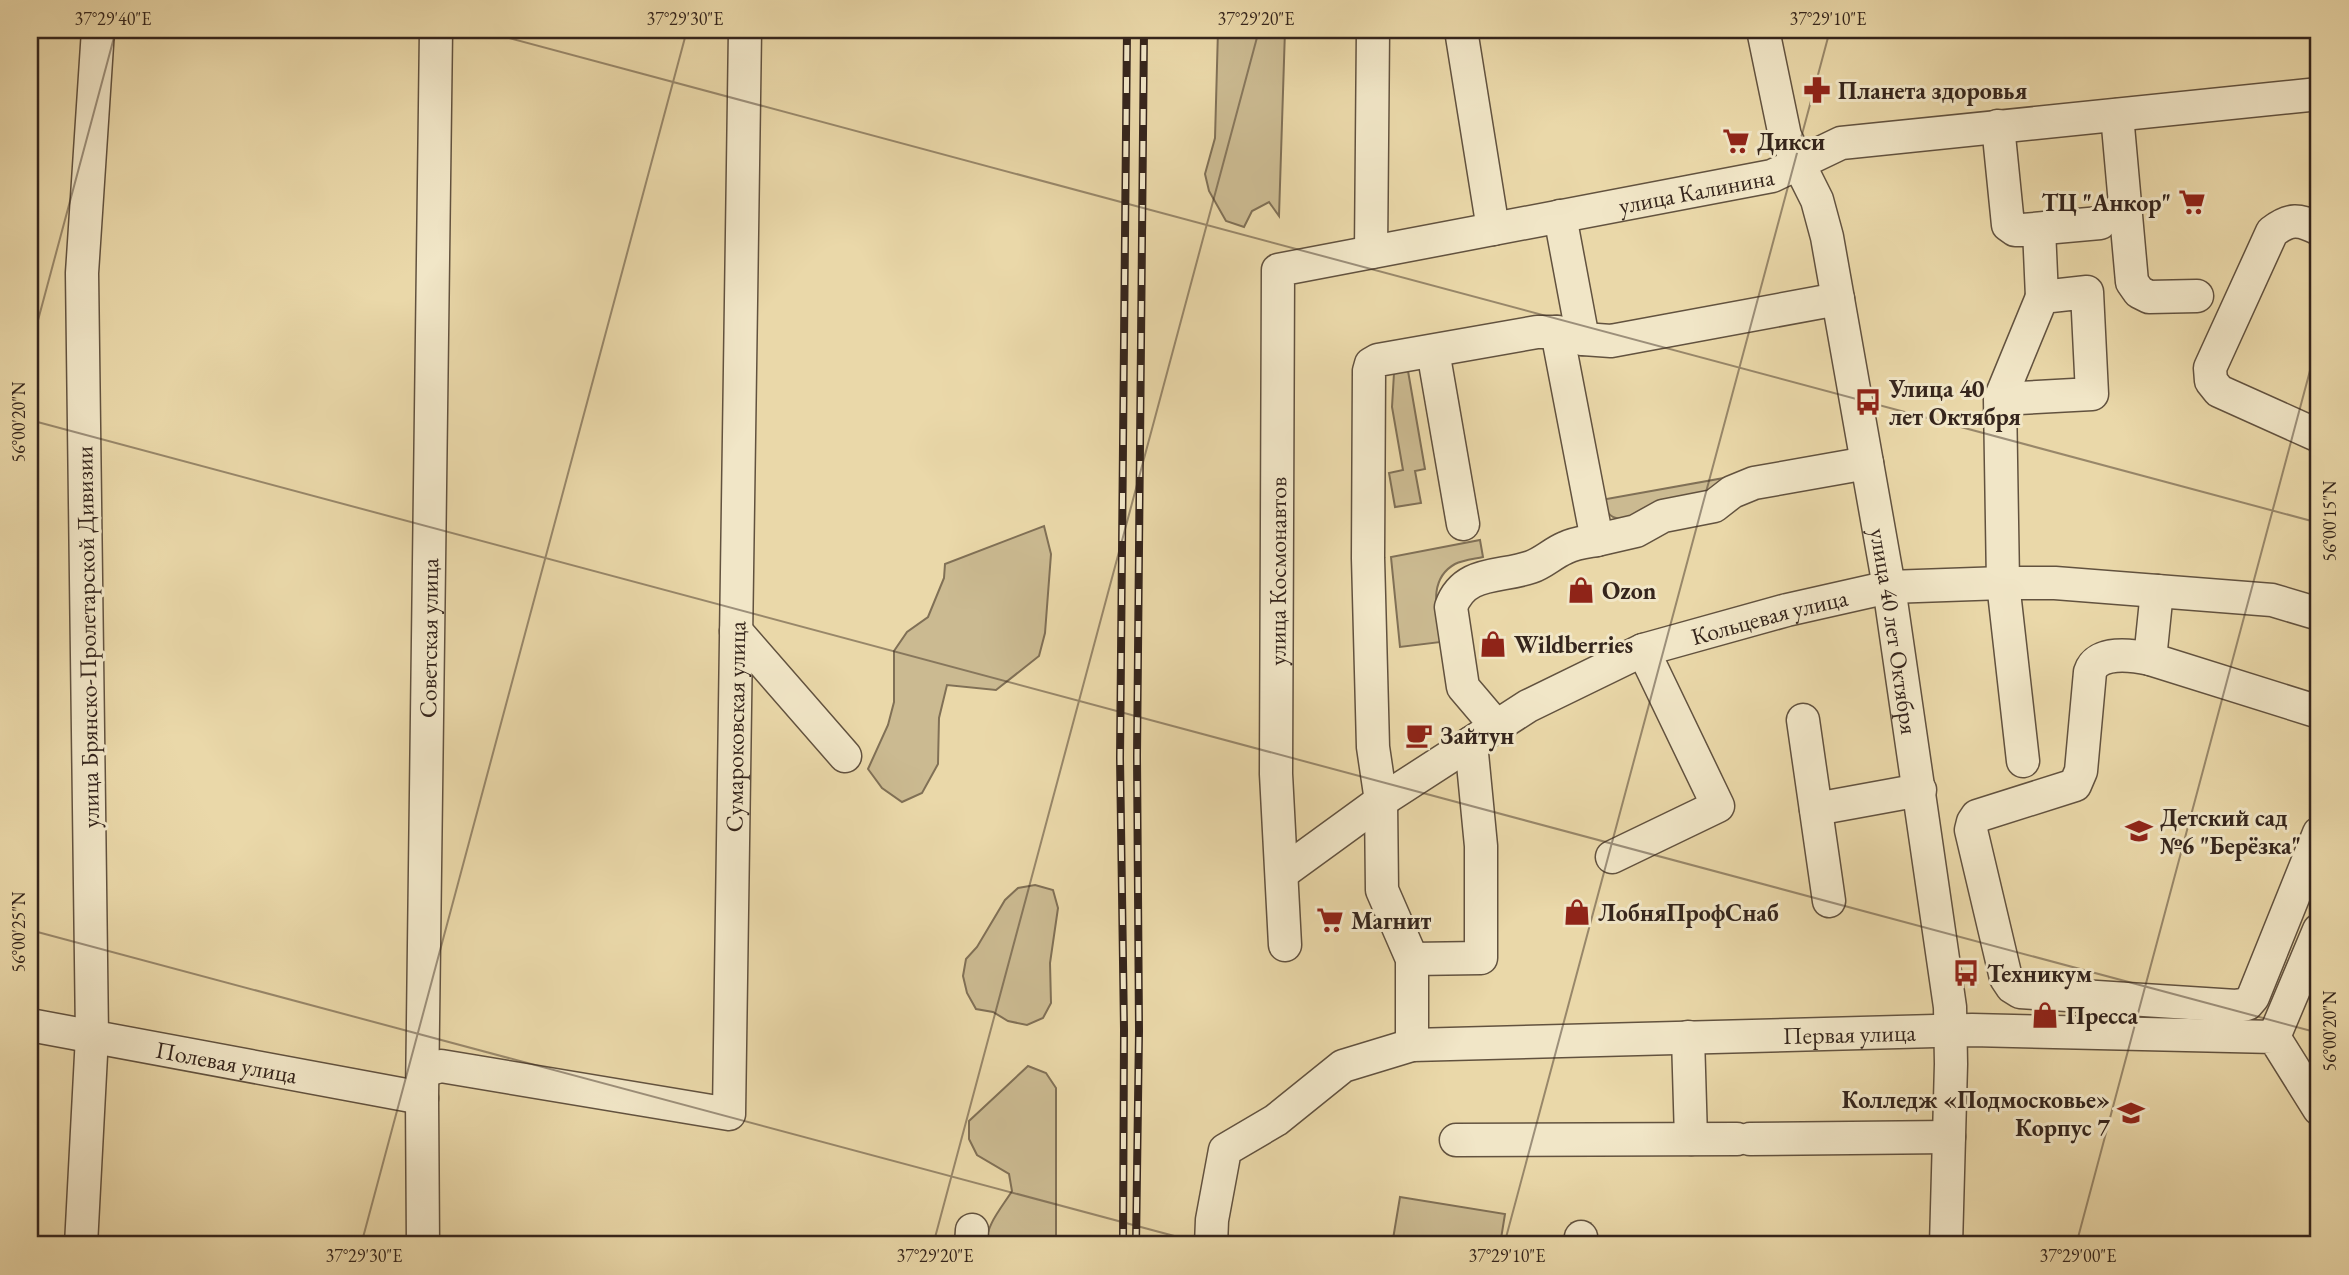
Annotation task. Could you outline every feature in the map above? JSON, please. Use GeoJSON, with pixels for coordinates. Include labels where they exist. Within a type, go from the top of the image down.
{"type":"FeatureCollection","features":[{"type":"Feature","properties":{"kind":"street","name":"улица Брянско-Пролетарской Дивизии"},"geometry":{"type":"LineString","coordinates":[[81,1245],[92,1036],[82,273],[98,30]]}},
{"type":"Feature","properties":{"kind":"street","name":"Советская улица"},"geometry":{"type":"LineString","coordinates":[[423,1245],[422,1085],[436,30]]}},
{"type":"Feature","properties":{"kind":"street","name":"Сумароковская улица"},"geometry":{"type":"LineString","coordinates":[[422,1085],[442,1066],[729,1114],[745,30]]}},
{"type":"Feature","properties":{"kind":"street"},"geometry":{"type":"LineString","coordinates":[[1371,252],[1373,30]]}},
{"type":"Feature","properties":{"kind":"street"},"geometry":{"type":"LineString","coordinates":[[1461,30],[1493,229]]}},
{"type":"Feature","properties":{"kind":"street","name":"улица 40 лет Октября"},"geometry":{"type":"LineString","coordinates":[[1763,30],[1785,136],[1817,200],[1827,237],[1889,587],[1920,790],[1950,1007],[1946,1245]]}},
{"type":"Feature","properties":{"kind":"street","name":"улица Калинина"},"geometry":{"type":"LineString","coordinates":[[1278,270],[1772,176],[1841,143],[2319,94]]}},
{"type":"Feature","properties":{"kind":"street"},"geometry":{"type":"LineString","coordinates":[[2117,114],[2132,282],[2139,292],[2149,297],[2197,296]]}},
{"type":"Feature","properties":{"kind":"street"},"geometry":{"type":"LineString","coordinates":[[1998,126],[2008,225],[2014,230],[2100,223]]}},
{"type":"Feature","properties":{"kind":"street"},"geometry":{"type":"LineString","coordinates":[[1560,216],[1570,335],[1597,540]]}},
{"type":"Feature","properties":{"kind":"street"},"geometry":{"type":"LineString","coordinates":[[2316,425],[2219,391],[2211,381],[2210,368],[2272,232],[2285,222],[2304,222],[2319,229]]}},
{"type":"Feature","properties":{"kind":"street"},"geometry":{"type":"LineString","coordinates":[[2023,761],[2003,583],[2000,399],[2042,297],[2039,229]]}},
{"type":"Feature","properties":{"kind":"street","name":"улица Космонавтов"},"geometry":{"type":"LineString","coordinates":[[1278,270],[1276,776],[1285,945]]}},
{"type":"Feature","properties":{"kind":"street"},"geometry":{"type":"LineString","coordinates":[[2000,399],[2092,394],[2087,292],[2042,297]]}},
{"type":"Feature","properties":{"kind":"street"},"geometry":{"type":"LineString","coordinates":[[1412,1045],[1412,959],[1382,890],[1381,801],[1373,747],[1368,558],[1371,364],[1378,360],[1537,332],[1611,341],[1838,299]]}},
{"type":"Feature","properties":{"kind":"street"},"geometry":{"type":"LineString","coordinates":[[1433,351],[1463,523]]}},
{"type":"Feature","properties":{"kind":"street"},"geometry":{"type":"LineString","coordinates":[[1412,959],[1481,958],[1484,735],[1463,687],[1451,607],[1455,595],[1478,579],[1532,567],[1564,548],[1623,536],[1663,516],[1714,506],[1732,492],[1754,482],[1867,463]]}},
{"type":"Feature","properties":{"kind":"street","name":"Кольцевая улица"},"geometry":{"type":"LineString","coordinates":[[1282,873],[1381,801],[1528,706],[1643,650],[1787,610],[1889,587],[2003,583],[2055,583],[2316,604]]}},
{"type":"Feature","properties":{"kind":"street"},"geometry":{"type":"LineString","coordinates":[[2150,659],[2157,591]]}},
{"type":"Feature","properties":{"kind":"street"},"geometry":{"type":"LineString","coordinates":[[736,631],[845,756]]}},
{"type":"Feature","properties":{"kind":"street"},"geometry":{"type":"LineString","coordinates":[[1612,858],[1718,806],[1643,650]]}},
{"type":"Feature","properties":{"kind":"street"},"geometry":{"type":"LineString","coordinates":[[2319,712],[2150,659],[2130,655],[2098,660],[2092,666],[2081,771],[2075,786],[1977,816],[1971,830],[2006,978],[2012,987],[2021,992],[2236,1006],[2247,1004],[2253,997],[2319,834]]}},
{"type":"Feature","properties":{"kind":"street"},"geometry":{"type":"LineString","coordinates":[[1802,720],[1829,901]]}},
{"type":"Feature","properties":{"kind":"street"},"geometry":{"type":"LineString","coordinates":[[1815,808],[1920,790]]}},
{"type":"Feature","properties":{"kind":"street"},"geometry":{"type":"LineString","coordinates":[[2319,930],[2274,1037],[2319,1108]]}},
{"type":"Feature","properties":{"kind":"street","name":"Полевая улица"},"geometry":{"type":"LineString","coordinates":[[30,1025],[422,1085]]}},
{"type":"Feature","properties":{"kind":"street","name":"Первая улица"},"geometry":{"type":"LineString","coordinates":[[1211,1245],[1212,1220],[1225,1150],[1276,1120],[1343,1066],[1412,1045],[1950,1031],[2274,1037]]}},
{"type":"Feature","properties":{"kind":"street"},"geometry":{"type":"LineString","coordinates":[[1688,1037],[1690,1139]]}},
{"type":"Feature","properties":{"kind":"street"},"geometry":{"type":"LineString","coordinates":[[1456,1140],[1949,1137]]}},
{"type":"Feature","properties":{"kind":"shaded area"},"geometry":{"type":"Polygon","coordinates":[[[1218,30],[1285,30],[1279,216],[1269,202],[1252,211],[1244,227],[1226,221],[1209,191],[1205,174],[1215,138],[1218,30]]]}},
{"type":"Feature","properties":{"kind":"shaded area"},"geometry":{"type":"Polygon","coordinates":[[[1408,371],[1425,469],[1415,471],[1421,503],[1395,507],[1389,473],[1403,470],[1392,407],[1394,373],[1408,371]]]}},
{"type":"Feature","properties":{"kind":"shaded area"},"geometry":{"type":"Polygon","coordinates":[[[1724,478],[1723,486],[1633,518],[1613,517],[1606,511],[1601,500],[1724,478]]]}},
{"type":"Feature","properties":{"kind":"shaded area"},"geometry":{"type":"Polygon","coordinates":[[[1044,526],[1051,554],[1045,633],[1039,656],[996,690],[947,685],[939,718],[938,764],[922,793],[902,802],[882,788],[868,769],[888,725],[894,702],[894,651],[907,632],[928,617],[944,578],[945,564],[1044,526]]]}},
{"type":"Feature","properties":{"kind":"shaded area"},"geometry":{"type":"Polygon","coordinates":[[[1480,540],[1483,557],[1455,564],[1440,579],[1436,610],[1441,642],[1400,647],[1391,557],[1480,540]]]}},
{"type":"Feature","properties":{"kind":"shaded area"},"geometry":{"type":"Polygon","coordinates":[[[1035,885],[1053,890],[1058,908],[1050,963],[1051,1003],[1043,1018],[1027,1025],[1008,1021],[993,1012],[976,1009],[967,993],[963,976],[966,959],[977,947],[1005,900],[1018,888],[1035,885]]]}},
{"type":"Feature","properties":{"kind":"shaded area"},"geometry":{"type":"Polygon","coordinates":[[[1028,1066],[1046,1073],[1056,1088],[1056,1245],[987,1245],[991,1224],[1012,1191],[1009,1174],[977,1155],[969,1139],[969,1121],[1028,1066]]]}},
{"type":"Feature","properties":{"kind":"shaded area"},"geometry":{"type":"Polygon","coordinates":[[[1400,1197],[1505,1214],[1500,1245],[1392,1245],[1400,1197]]]}},
{"type":"Feature","properties":{"kind":"railway"},"geometry":{"type":"LineString","coordinates":[[1123,1245],[1124,1029],[1120,758],[1127,30]]}},
{"type":"Feature","properties":{"kind":"railway"},"geometry":{"type":"LineString","coordinates":[[1136,1245],[1139,1031],[1137,756],[1144,30]]}},
{"type":"Feature","properties":{"kind":"place","name":"Планета здоровья"},"geometry":{"type":"Point","coordinates":[1817,90]}},
{"type":"Feature","properties":{"kind":"place","name":"Дикси"},"geometry":{"type":"Point","coordinates":[1736,141]}},
{"type":"Feature","properties":{"kind":"place","name":"ТЦ \"Анкор\""},"geometry":{"type":"Point","coordinates":[2192,202]}},
{"type":"Feature","properties":{"kind":"place","name":"Улица 40 лет Октября"},"geometry":{"type":"Point","coordinates":[1868,402]}},
{"type":"Feature","properties":{"kind":"place","name":"Ozon"},"geometry":{"type":"Point","coordinates":[1581,590]}},
{"type":"Feature","properties":{"kind":"place","name":"Wildberries"},"geometry":{"type":"Point","coordinates":[1493,644]}},
{"type":"Feature","properties":{"kind":"place","name":"Зайтун"},"geometry":{"type":"Point","coordinates":[1419,735]}},
{"type":"Feature","properties":{"kind":"place","name":"Детский сад №6 \"Берёзка\""},"geometry":{"type":"Point","coordinates":[2139,831]}},
{"type":"Feature","properties":{"kind":"place","name":"ЛобняПрофСнаб"},"geometry":{"type":"Point","coordinates":[1577,912]}},
{"type":"Feature","properties":{"kind":"place","name":"Магнит"},"geometry":{"type":"Point","coordinates":[1330,920]}},
{"type":"Feature","properties":{"kind":"place","name":"Техникум"},"geometry":{"type":"Point","coordinates":[1966,973]}},
{"type":"Feature","properties":{"kind":"place","name":"Пресса"},"geometry":{"type":"Point","coordinates":[2045,1015]}},
{"type":"Feature","properties":{"kind":"place","name":"Колледж «Подмосковье» Корпус 7"},"geometry":{"type":"Point","coordinates":[2131,1113]}}]}
